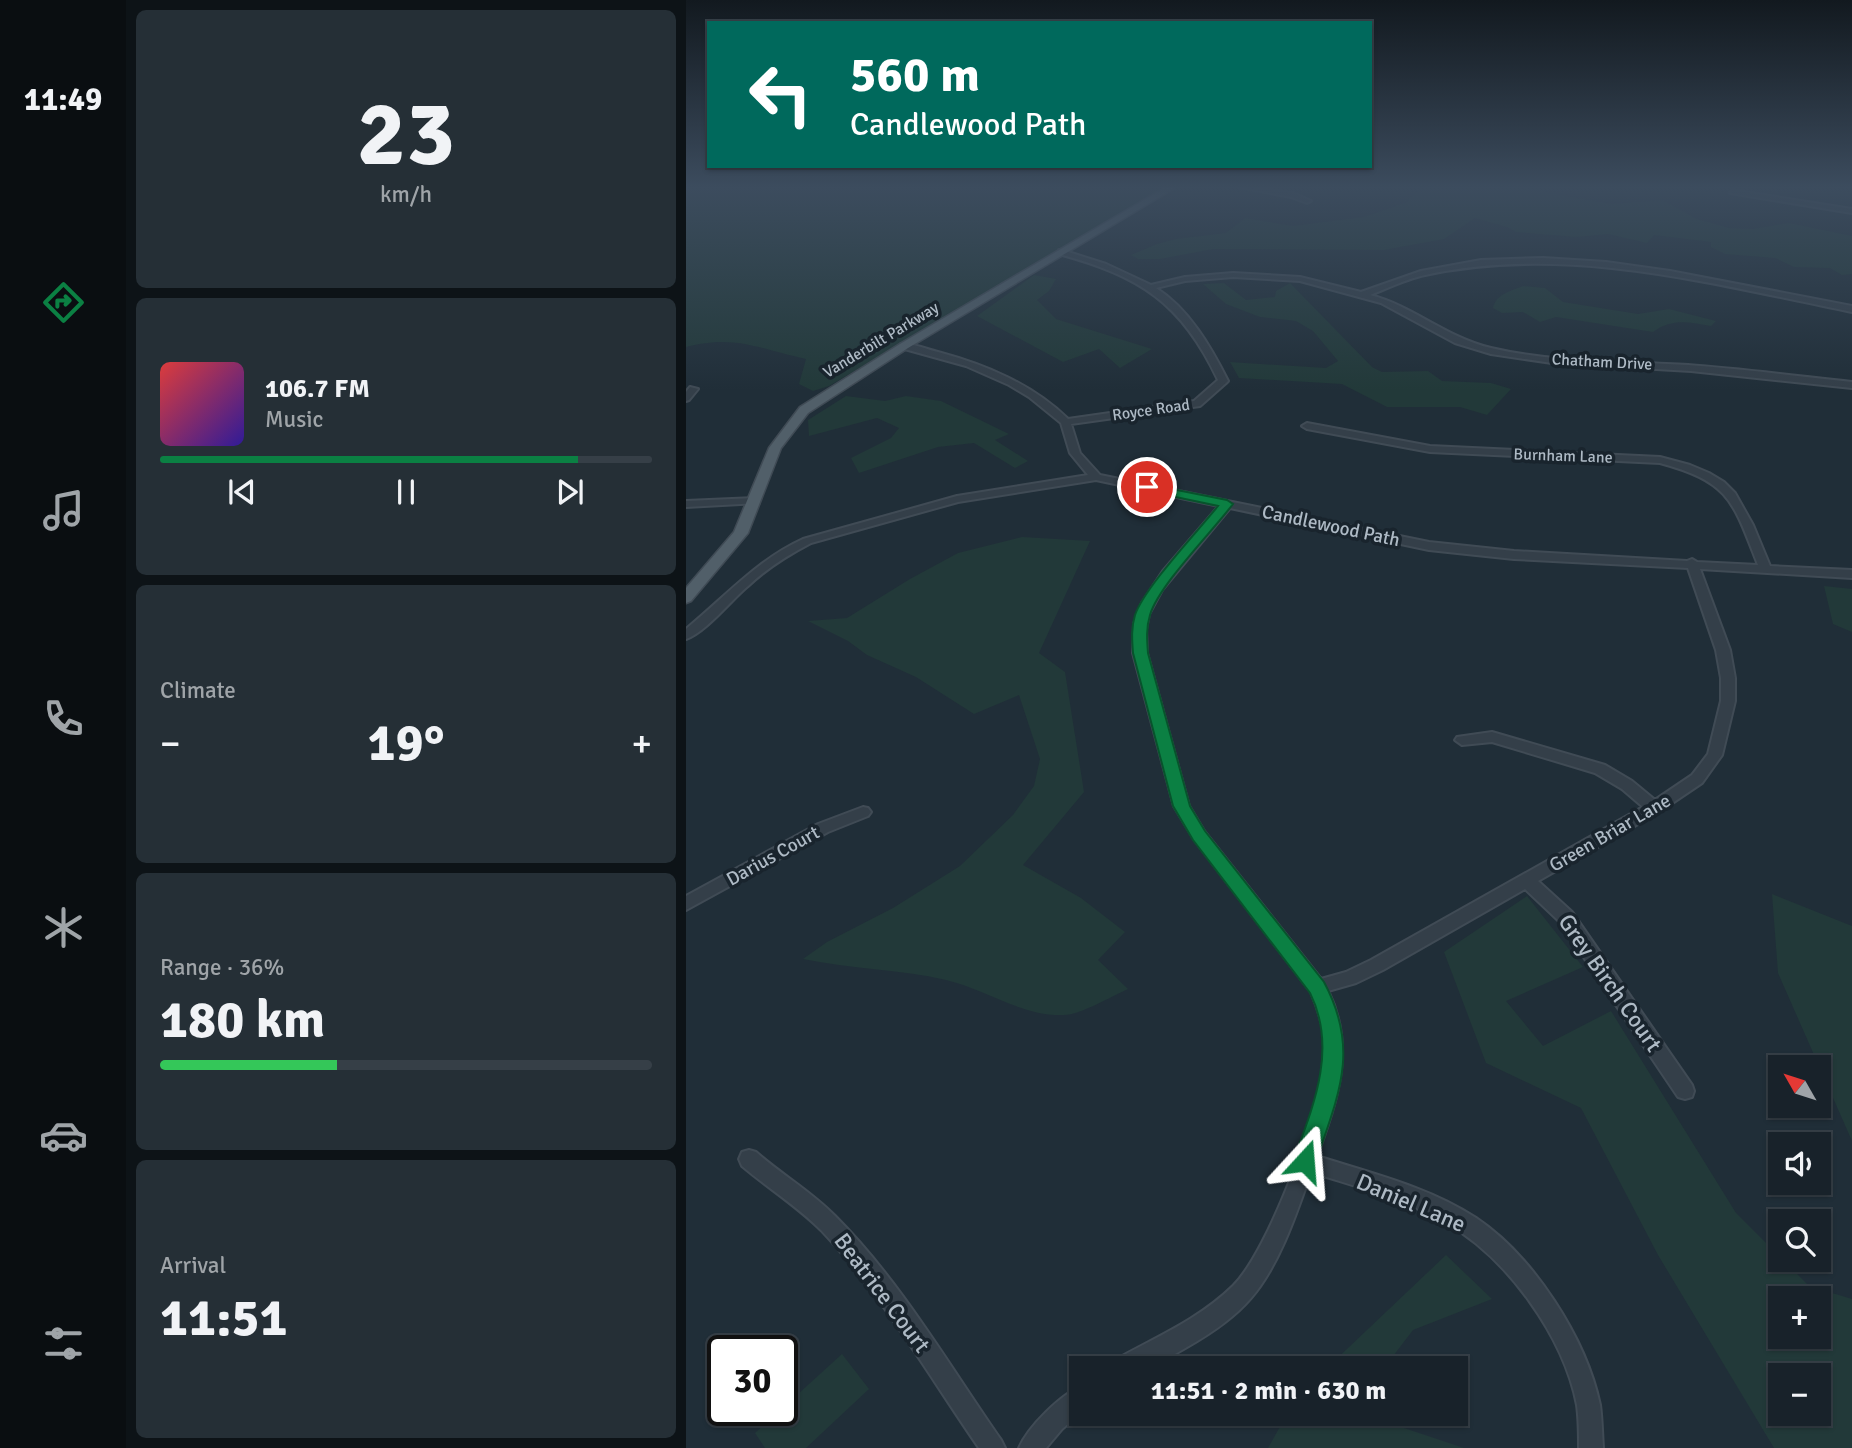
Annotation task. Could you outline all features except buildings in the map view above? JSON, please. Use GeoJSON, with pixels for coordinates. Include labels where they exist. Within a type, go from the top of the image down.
{"type":"FeatureCollection","features":[{"type":"Feature","properties":{"kind":"main road","name":"Vanderbilt Parkway"},"geometry":{"type":"LineString","coordinates":[[686,598],[741,533],[775,447],[804,410],[904,346],[1058,255]]}},
{"type":"Feature","properties":{"kind":"street","name":"Royce Road"},"geometry":{"type":"LineString","coordinates":[[1066,422],[1197,404],[1223,381],[1218,368],[1172,304],[1148,288],[1092,260],[1072,255]]}},
{"type":"Feature","properties":{"kind":"street"},"geometry":{"type":"LineString","coordinates":[[1364,294],[1404,279],[1471,262],[1527,260],[1627,268],[1852,309]]}},
{"type":"Feature","properties":{"kind":"street","name":"Chatham Drive"},"geometry":{"type":"LineString","coordinates":[[1148,288],[1207,276],[1258,275],[1318,282],[1384,301],[1458,341],[1519,357],[1690,368],[1852,385]]}},
{"type":"Feature","properties":{"kind":"street"},"geometry":{"type":"LineString","coordinates":[[904,346],[958,359],[1042,400],[1066,422],[1074,453],[1096,477]]}},
{"type":"Feature","properties":{"kind":"street","name":"Burnham Lane"},"geometry":{"type":"LineString","coordinates":[[1307,426],[1430,449],[1660,460],[1684,466],[1725,486],[1738,503],[1765,568]]}},
{"type":"Feature","properties":{"kind":"street","name":"Candlewood Path"},"geometry":{"type":"LineString","coordinates":[[686,635],[754,571],[786,549],[957,499],[1096,477],[1429,546],[1514,555],[1852,574]]}},
{"type":"Feature","properties":{"kind":"street"},"geometry":{"type":"LineString","coordinates":[[686,504],[755,501]]}},
{"type":"Feature","properties":{"kind":"street"},"geometry":{"type":"LineString","coordinates":[[1148,1356],[1175,1343],[1204,1324],[1246,1289],[1270,1252],[1329,1092],[1334,1060],[1329,1009],[1317,988],[1199,835],[1182,806],[1140,653],[1139,632],[1143,612],[1167,577],[1227,504]]}},
{"type":"Feature","properties":{"kind":"street","name":"Green Briar Lane"},"geometry":{"type":"LineString","coordinates":[[1317,988],[1350,978],[1377,965],[1654,808],[1697,779],[1715,755],[1728,701],[1728,678],[1723,650],[1692,563]]}},
{"type":"Feature","properties":{"kind":"street"},"geometry":{"type":"LineString","coordinates":[[1462,740],[1492,737],[1600,769],[1627,785],[1654,808]]}},
{"type":"Feature","properties":{"kind":"street","name":"Darius Court"},"geometry":{"type":"LineString","coordinates":[[686,904],[823,828],[863,812]]}},
{"type":"Feature","properties":{"kind":"street","name":"Grey Birch Court"},"geometry":{"type":"LineString","coordinates":[[1527,881],[1566,917],[1685,1091]]}},
{"type":"Feature","properties":{"kind":"street","name":"Beatrice Court"},"geometry":{"type":"LineString","coordinates":[[749,1159],[774,1182],[827,1221],[903,1316],[993,1448]]}},
{"type":"Feature","properties":{"kind":"street","name":"Daniel Lane"},"geometry":{"type":"LineString","coordinates":[[1305,1161],[1429,1205],[1469,1225],[1508,1260],[1541,1302],[1568,1348],[1587,1400],[1591,1448]]}},
{"type":"Feature","properties":{"kind":"street"},"geometry":{"type":"LineString","coordinates":[[1031,1448],[1069,1408]]}},
{"type":"Feature","properties":{"kind":"green space"},"geometry":{"type":"Polygon","coordinates":[[[686,255],[1052,255],[829,386],[813,391],[799,384],[806,359],[733,342],[686,347],[686,255]]]}},
{"type":"Feature","properties":{"kind":"green space"},"geometry":{"type":"Polygon","coordinates":[[[1131,255],[1183,255],[1160,259],[1138,259],[1131,255]]]}},
{"type":"Feature","properties":{"kind":"green space"},"geometry":{"type":"Polygon","coordinates":[[[1732,255],[1852,255],[1852,274],[1842,275],[1830,268],[1794,267],[1775,258],[1732,255]]]}},
{"type":"Feature","properties":{"kind":"green space"},"geometry":{"type":"Polygon","coordinates":[[[1034,275],[1056,279],[1049,291],[1037,300],[1056,319],[1152,349],[1120,368],[1099,349],[1063,362],[977,316],[1034,275]]]}},
{"type":"Feature","properties":{"kind":"green space"},"geometry":{"type":"Polygon","coordinates":[[[1224,283],[1246,300],[1275,297],[1276,291],[1290,283],[1372,367],[1382,372],[1428,371],[1442,381],[1491,383],[1511,389],[1487,415],[1460,407],[1387,407],[1342,384],[1239,378],[1230,362],[1326,368],[1338,361],[1313,331],[1296,321],[1260,317],[1226,304],[1203,284],[1224,283]]]}},
{"type":"Feature","properties":{"kind":"green space"},"geometry":{"type":"Polygon","coordinates":[[[1523,286],[1545,288],[1563,302],[1638,314],[1669,309],[1716,321],[1711,326],[1688,322],[1674,323],[1653,332],[1556,317],[1540,322],[1523,312],[1502,313],[1493,308],[1501,296],[1523,286]]]}},
{"type":"Feature","properties":{"kind":"green space"},"geometry":{"type":"Polygon","coordinates":[[[846,396],[885,401],[906,396],[941,401],[1009,434],[995,440],[1028,461],[1015,468],[974,443],[938,447],[859,473],[851,458],[891,438],[899,428],[877,418],[809,436],[808,420],[846,396]]]}},
{"type":"Feature","properties":{"kind":"green space"},"geometry":{"type":"Polygon","coordinates":[[[1022,537],[1090,541],[1039,653],[1065,672],[1084,792],[1023,865],[1081,898],[1125,932],[1098,960],[1128,989],[1087,1009],[1064,1015],[1034,1012],[946,980],[803,959],[827,942],[893,908],[960,866],[1013,815],[1034,786],[1040,759],[1019,695],[974,714],[916,677],[867,655],[848,641],[808,621],[847,618],[958,553],[1022,537]]]}},
{"type":"Feature","properties":{"kind":"green space"},"geometry":{"type":"Polygon","coordinates":[[[1824,586],[1852,589],[1852,632],[1833,624],[1824,586]]]}},
{"type":"Feature","properties":{"kind":"green space"},"geometry":{"type":"Polygon","coordinates":[[[1772,894],[1852,926],[1852,1141],[1831,1093],[1831,1055],[1814,1055],[1778,973],[1772,894]]]}},
{"type":"Feature","properties":{"kind":"green space"},"geometry":{"type":"Polygon","coordinates":[[[1527,896],[1583,967],[1506,1001],[1543,1046],[1611,1011],[1736,1213],[1768,1245],[1768,1272],[1795,1272],[1809,1286],[1768,1286],[1768,1349],[1831,1349],[1831,1293],[1852,1299],[1852,1448],[1774,1448],[1658,1255],[1581,1108],[1486,1063],[1444,952],[1527,896]]]}},
{"type":"Feature","properties":{"kind":"green space"},"geometry":{"type":"Polygon","coordinates":[[[1446,1255],[1492,1299],[1413,1330],[1393,1356],[1340,1356],[1446,1255]]]}},
{"type":"Feature","properties":{"kind":"green space"},"geometry":{"type":"Polygon","coordinates":[[[842,1354],[869,1389],[806,1448],[765,1448],[755,1433],[763,1426],[798,1426],[798,1394],[842,1354]]]}},
{"type":"Feature","properties":{"kind":"green space"},"geometry":{"type":"Polygon","coordinates":[[[1280,1426],[1398,1426],[1464,1448],[1268,1448],[1280,1426]]]}},
{"type":"Feature","properties":{"kind":"route"},"geometry":{"type":"LineString","coordinates":[[1147,487],[1227,504],[1167,577],[1143,612],[1139,632],[1140,653],[1182,806],[1199,835],[1317,988],[1329,1009],[1334,1060],[1329,1092],[1305,1161]]}}]}
